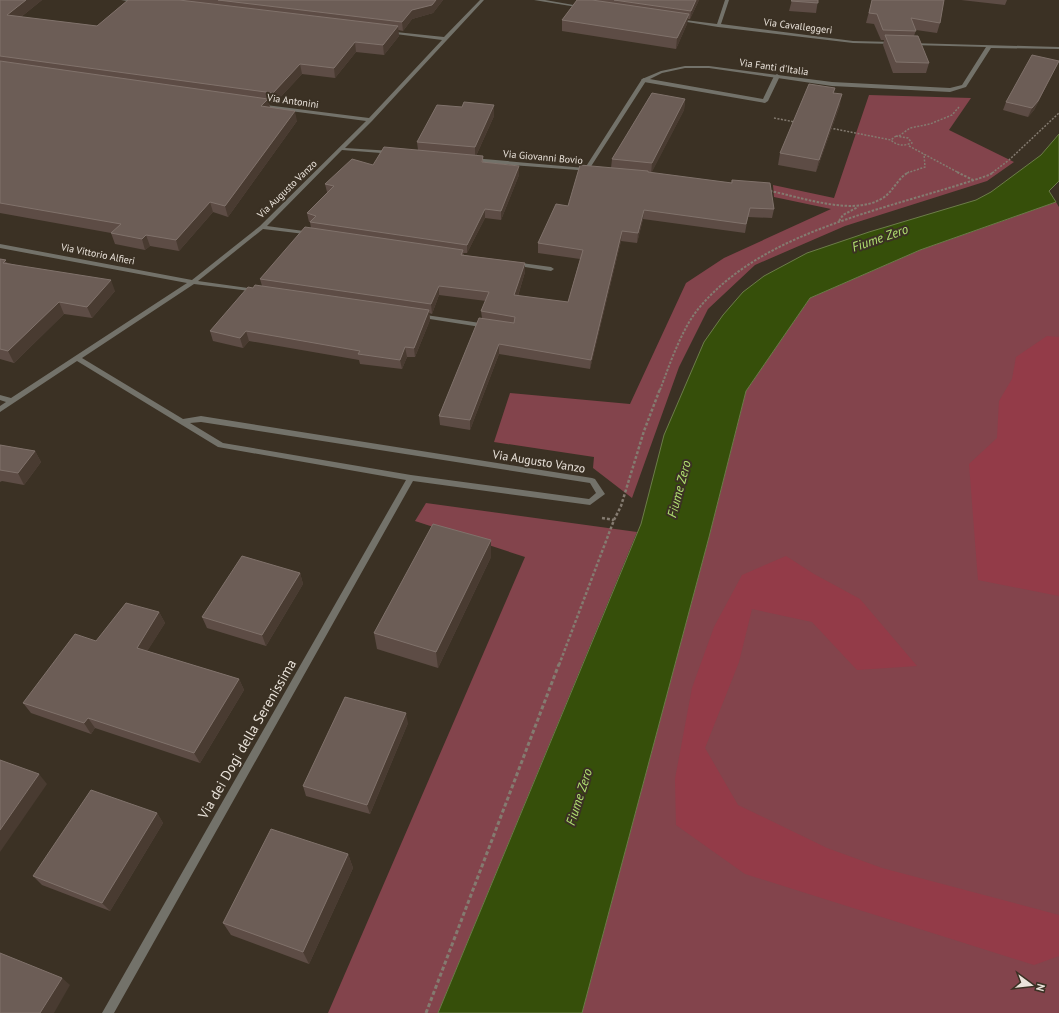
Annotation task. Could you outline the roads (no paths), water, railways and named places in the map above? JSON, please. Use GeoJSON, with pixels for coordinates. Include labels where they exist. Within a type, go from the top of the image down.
{"type":"FeatureCollection","features":[{"type":"Feature","properties":{"kind":"street"},"geometry":{"type":"LineString","coordinates":[[123,0],[146,3]]}},
{"type":"Feature","properties":{"kind":"street","name":"Via Augusto Vanzo"},"geometry":{"type":"LineString","coordinates":[[0,409],[193,282],[262,227],[343,149],[482,0]]}},
{"type":"Feature","properties":{"kind":"street"},"geometry":{"type":"LineString","coordinates":[[536,0],[589,8]]}},
{"type":"Feature","properties":{"kind":"street"},"geometry":{"type":"LineString","coordinates":[[718,26],[727,0]]}},
{"type":"Feature","properties":{"kind":"street","name":"Via Cavalleggeri"},"geometry":{"type":"LineString","coordinates":[[672,19],[853,42],[901,44]]}},
{"type":"Feature","properties":{"kind":"street"},"geometry":{"type":"LineString","coordinates":[[383,32],[446,39]]}},
{"type":"Feature","properties":{"kind":"street"},"geometry":{"type":"LineString","coordinates":[[909,44],[1059,48]]}},
{"type":"Feature","properties":{"kind":"street","name":"Via Fanti d'Italia"},"geometry":{"type":"LineString","coordinates":[[644,80],[661,72],[685,67],[709,67],[832,84],[946,90],[964,86],[988,46]]}},
{"type":"Feature","properties":{"kind":"street"},"geometry":{"type":"LineString","coordinates":[[586,170],[644,80],[765,101],[777,76]]}},
{"type":"Feature","properties":{"kind":"street","name":"Via Antonini"},"geometry":{"type":"LineString","coordinates":[[252,104],[370,120]]}},
{"type":"Feature","properties":{"kind":"street"},"geometry":{"type":"LineString","coordinates":[[343,149],[400,154]]}},
{"type":"Feature","properties":{"kind":"street","name":"Via Giovanni Bovio"},"geometry":{"type":"LineString","coordinates":[[470,160],[594,171]]}},
{"type":"Feature","properties":{"kind":"street"},"geometry":{"type":"LineString","coordinates":[[262,227],[314,235]]}},
{"type":"Feature","properties":{"kind":"street","name":"Via Vittorio Alfieri"},"geometry":{"type":"LineString","coordinates":[[0,246],[193,282],[259,292]]}},
{"type":"Feature","properties":{"kind":"street"},"geometry":{"type":"LineString","coordinates":[[504,262],[551,269]]}},
{"type":"Feature","properties":{"kind":"street"},"geometry":{"type":"LineString","coordinates":[[409,314],[496,327]]}},
{"type":"Feature","properties":{"kind":"street","name":"Via Augusto Vanzo"},"geometry":{"type":"LineString","coordinates":[[76,358],[184,421],[221,445],[411,478],[590,502],[601,494],[592,481],[201,419],[184,421]]}},
{"type":"Feature","properties":{"kind":"street"},"geometry":{"type":"LineString","coordinates":[[0,397],[12,400]]}},
{"type":"Feature","properties":{"kind":"street","name":"Via dei Dogi della Serenissima"},"geometry":{"type":"LineString","coordinates":[[108,1013],[411,478]]}},
{"type":"Feature","properties":{"kind":"water","name":"Fiume Zero"},"geometry":{"type":"Polygon","coordinates":[[[1059,134],[1059,181],[1049,191],[1056,202],[920,250],[810,298],[746,391],[709,537],[582,1013],[438,1013],[641,524],[664,435],[704,342],[723,315],[743,292],[764,276],[807,253],[869,232],[976,200],[991,192],[1041,155],[1059,134]]]}}]}
